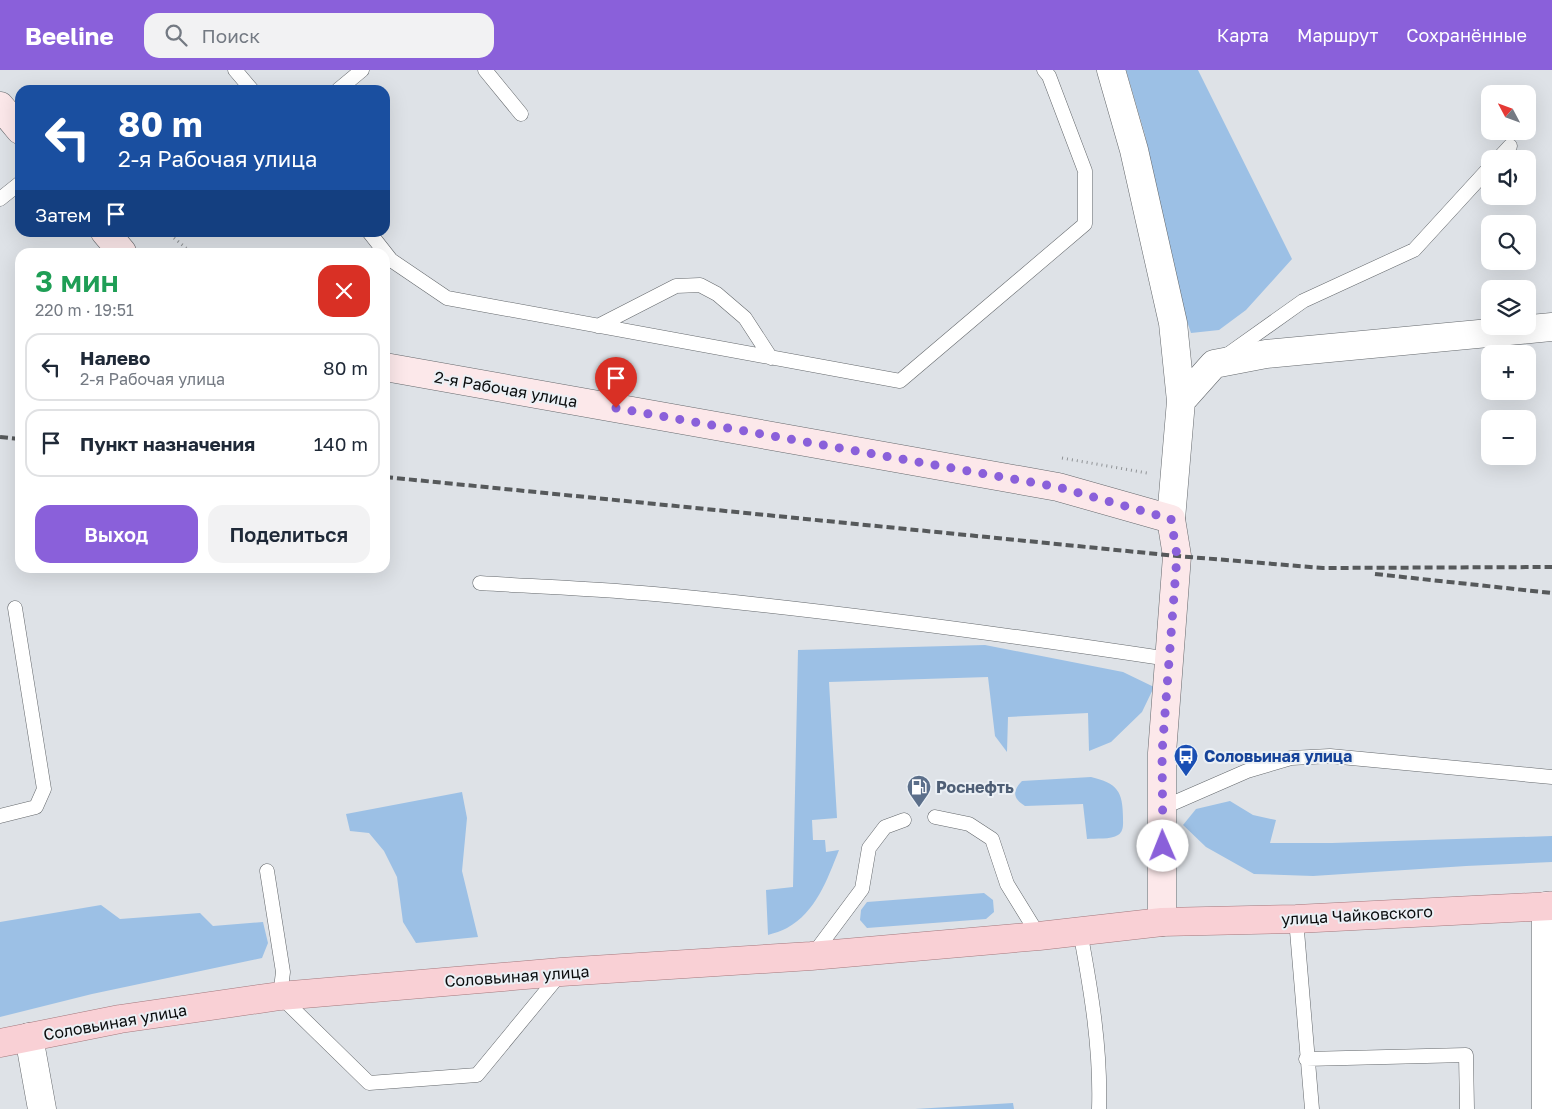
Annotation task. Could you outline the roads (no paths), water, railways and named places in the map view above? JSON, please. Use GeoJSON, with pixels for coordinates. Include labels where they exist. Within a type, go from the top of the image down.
{"type":"FeatureCollection","features":[{"type":"Feature","properties":{"kind":"main road"},"geometry":{"type":"LineString","coordinates":[[0,106],[15,124]]}},
{"type":"Feature","properties":{"kind":"main road"},"geometry":{"type":"LineString","coordinates":[[109,237],[119,248]]}},
{"type":"Feature","properties":{"kind":"main road","name":"2-я Рабочая улица"},"geometry":{"type":"LineString","coordinates":[[390,368],[1058,487],[1171,519]]}},
{"type":"Feature","properties":{"kind":"main road"},"geometry":{"type":"LineString","coordinates":[[1162,922],[1162,753],[1177,556],[1171,519]]}},
{"type":"Feature","properties":{"kind":"main road","name":"улица Чайковского"},"geometry":{"type":"LineString","coordinates":[[1162,922],[1296,919],[1549,906]]}},
{"type":"Feature","properties":{"kind":"main road","name":"Соловьиная улица"},"geometry":{"type":"LineString","coordinates":[[29,1037],[120,1019],[280,996],[561,972],[811,956],[1039,936],[1162,922]]}},
{"type":"Feature","properties":{"kind":"main road"},"geometry":{"type":"LineString","coordinates":[[0,1043],[29,1037]]}},
{"type":"Feature","properties":{"kind":"street"},"geometry":{"type":"LineString","coordinates":[[1111,70],[1134,150],[1173,323],[1181,401],[1171,519]]}},
{"type":"Feature","properties":{"kind":"street"},"geometry":{"type":"LineString","coordinates":[[1181,401],[1214,364],[1266,354],[1552,327]]}},
{"type":"Feature","properties":{"kind":"street"},"geometry":{"type":"LineString","coordinates":[[1546,1109],[1549,906]]}},
{"type":"Feature","properties":{"kind":"street","name":"Соловьиная улица"},"geometry":{"type":"LineString","coordinates":[[29,1037],[42,1109]]}},
{"type":"Feature","properties":{"kind":"lane"},"geometry":{"type":"LineString","coordinates":[[236,70],[248,85]]}},
{"type":"Feature","properties":{"kind":"lane"},"geometry":{"type":"LineString","coordinates":[[344,85],[362,70]]}},
{"type":"Feature","properties":{"kind":"lane"},"geometry":{"type":"LineString","coordinates":[[485,70],[521,114]]}},
{"type":"Feature","properties":{"kind":"lane"},"geometry":{"type":"LineString","coordinates":[[390,259],[447,298],[900,381],[1085,224],[1085,172],[1049,76],[1044,70]]}},
{"type":"Feature","properties":{"kind":"lane"},"geometry":{"type":"LineString","coordinates":[[1506,150],[1510,146]]}},
{"type":"Feature","properties":{"kind":"lane"},"geometry":{"type":"LineString","coordinates":[[1214,364],[1303,301],[1414,250],[1481,177]]}},
{"type":"Feature","properties":{"kind":"lane"},"geometry":{"type":"LineString","coordinates":[[0,199],[15,187]]}},
{"type":"Feature","properties":{"kind":"lane"},"geometry":{"type":"LineString","coordinates":[[373,237],[382,248]]}},
{"type":"Feature","properties":{"kind":"lane"},"geometry":{"type":"LineString","coordinates":[[598,326],[676,286],[700,285],[717,294],[745,318],[771,358]]}},
{"type":"Feature","properties":{"kind":"lane"},"geometry":{"type":"LineString","coordinates":[[480,583],[664,595],[741,603],[983,633],[1169,659]]}},
{"type":"Feature","properties":{"kind":"lane"},"geometry":{"type":"LineString","coordinates":[[0,816],[36,807],[44,789],[15,608]]}},
{"type":"Feature","properties":{"kind":"lane"},"geometry":{"type":"LineString","coordinates":[[1162,808],[1247,771],[1291,758],[1330,756],[1552,777]]}},
{"type":"Feature","properties":{"kind":"lane"},"geometry":{"type":"LineString","coordinates":[[935,817],[969,824],[992,840],[1007,884],[1039,936]]}},
{"type":"Feature","properties":{"kind":"lane"},"geometry":{"type":"LineString","coordinates":[[811,956],[862,889],[869,848],[885,827],[904,820]]}},
{"type":"Feature","properties":{"kind":"lane"},"geometry":{"type":"LineString","coordinates":[[267,872],[282,972],[280,996],[369,1084],[477,1074],[561,972]]}},
{"type":"Feature","properties":{"kind":"lane"},"geometry":{"type":"LineString","coordinates":[[1296,919],[1306,1059],[1312,1109]]}},
{"type":"Feature","properties":{"kind":"lane"},"geometry":{"type":"LineString","coordinates":[[1080,932],[1095,1014],[1100,1086],[1099,1109]]}},
{"type":"Feature","properties":{"kind":"lane"},"geometry":{"type":"LineString","coordinates":[[1306,1059],[1466,1055],[1467,1109]]}},
{"type":"Feature","properties":{"kind":"railway"},"geometry":{"type":"LineString","coordinates":[[0,437],[15,438]]}},
{"type":"Feature","properties":{"kind":"railway"},"geometry":{"type":"LineString","coordinates":[[390,477],[1177,556],[1323,568],[1552,567]]}},
{"type":"Feature","properties":{"kind":"railway"},"geometry":{"type":"LineString","coordinates":[[1375,574],[1552,593]]}},
{"type":"Feature","properties":{"kind":"place","name":"Соловьиная улица"},"geometry":{"type":"Point","coordinates":[1186,777]}},
{"type":"Feature","properties":{"kind":"place","name":"Роснефть"},"geometry":{"type":"Point","coordinates":[919,808]}}]}
